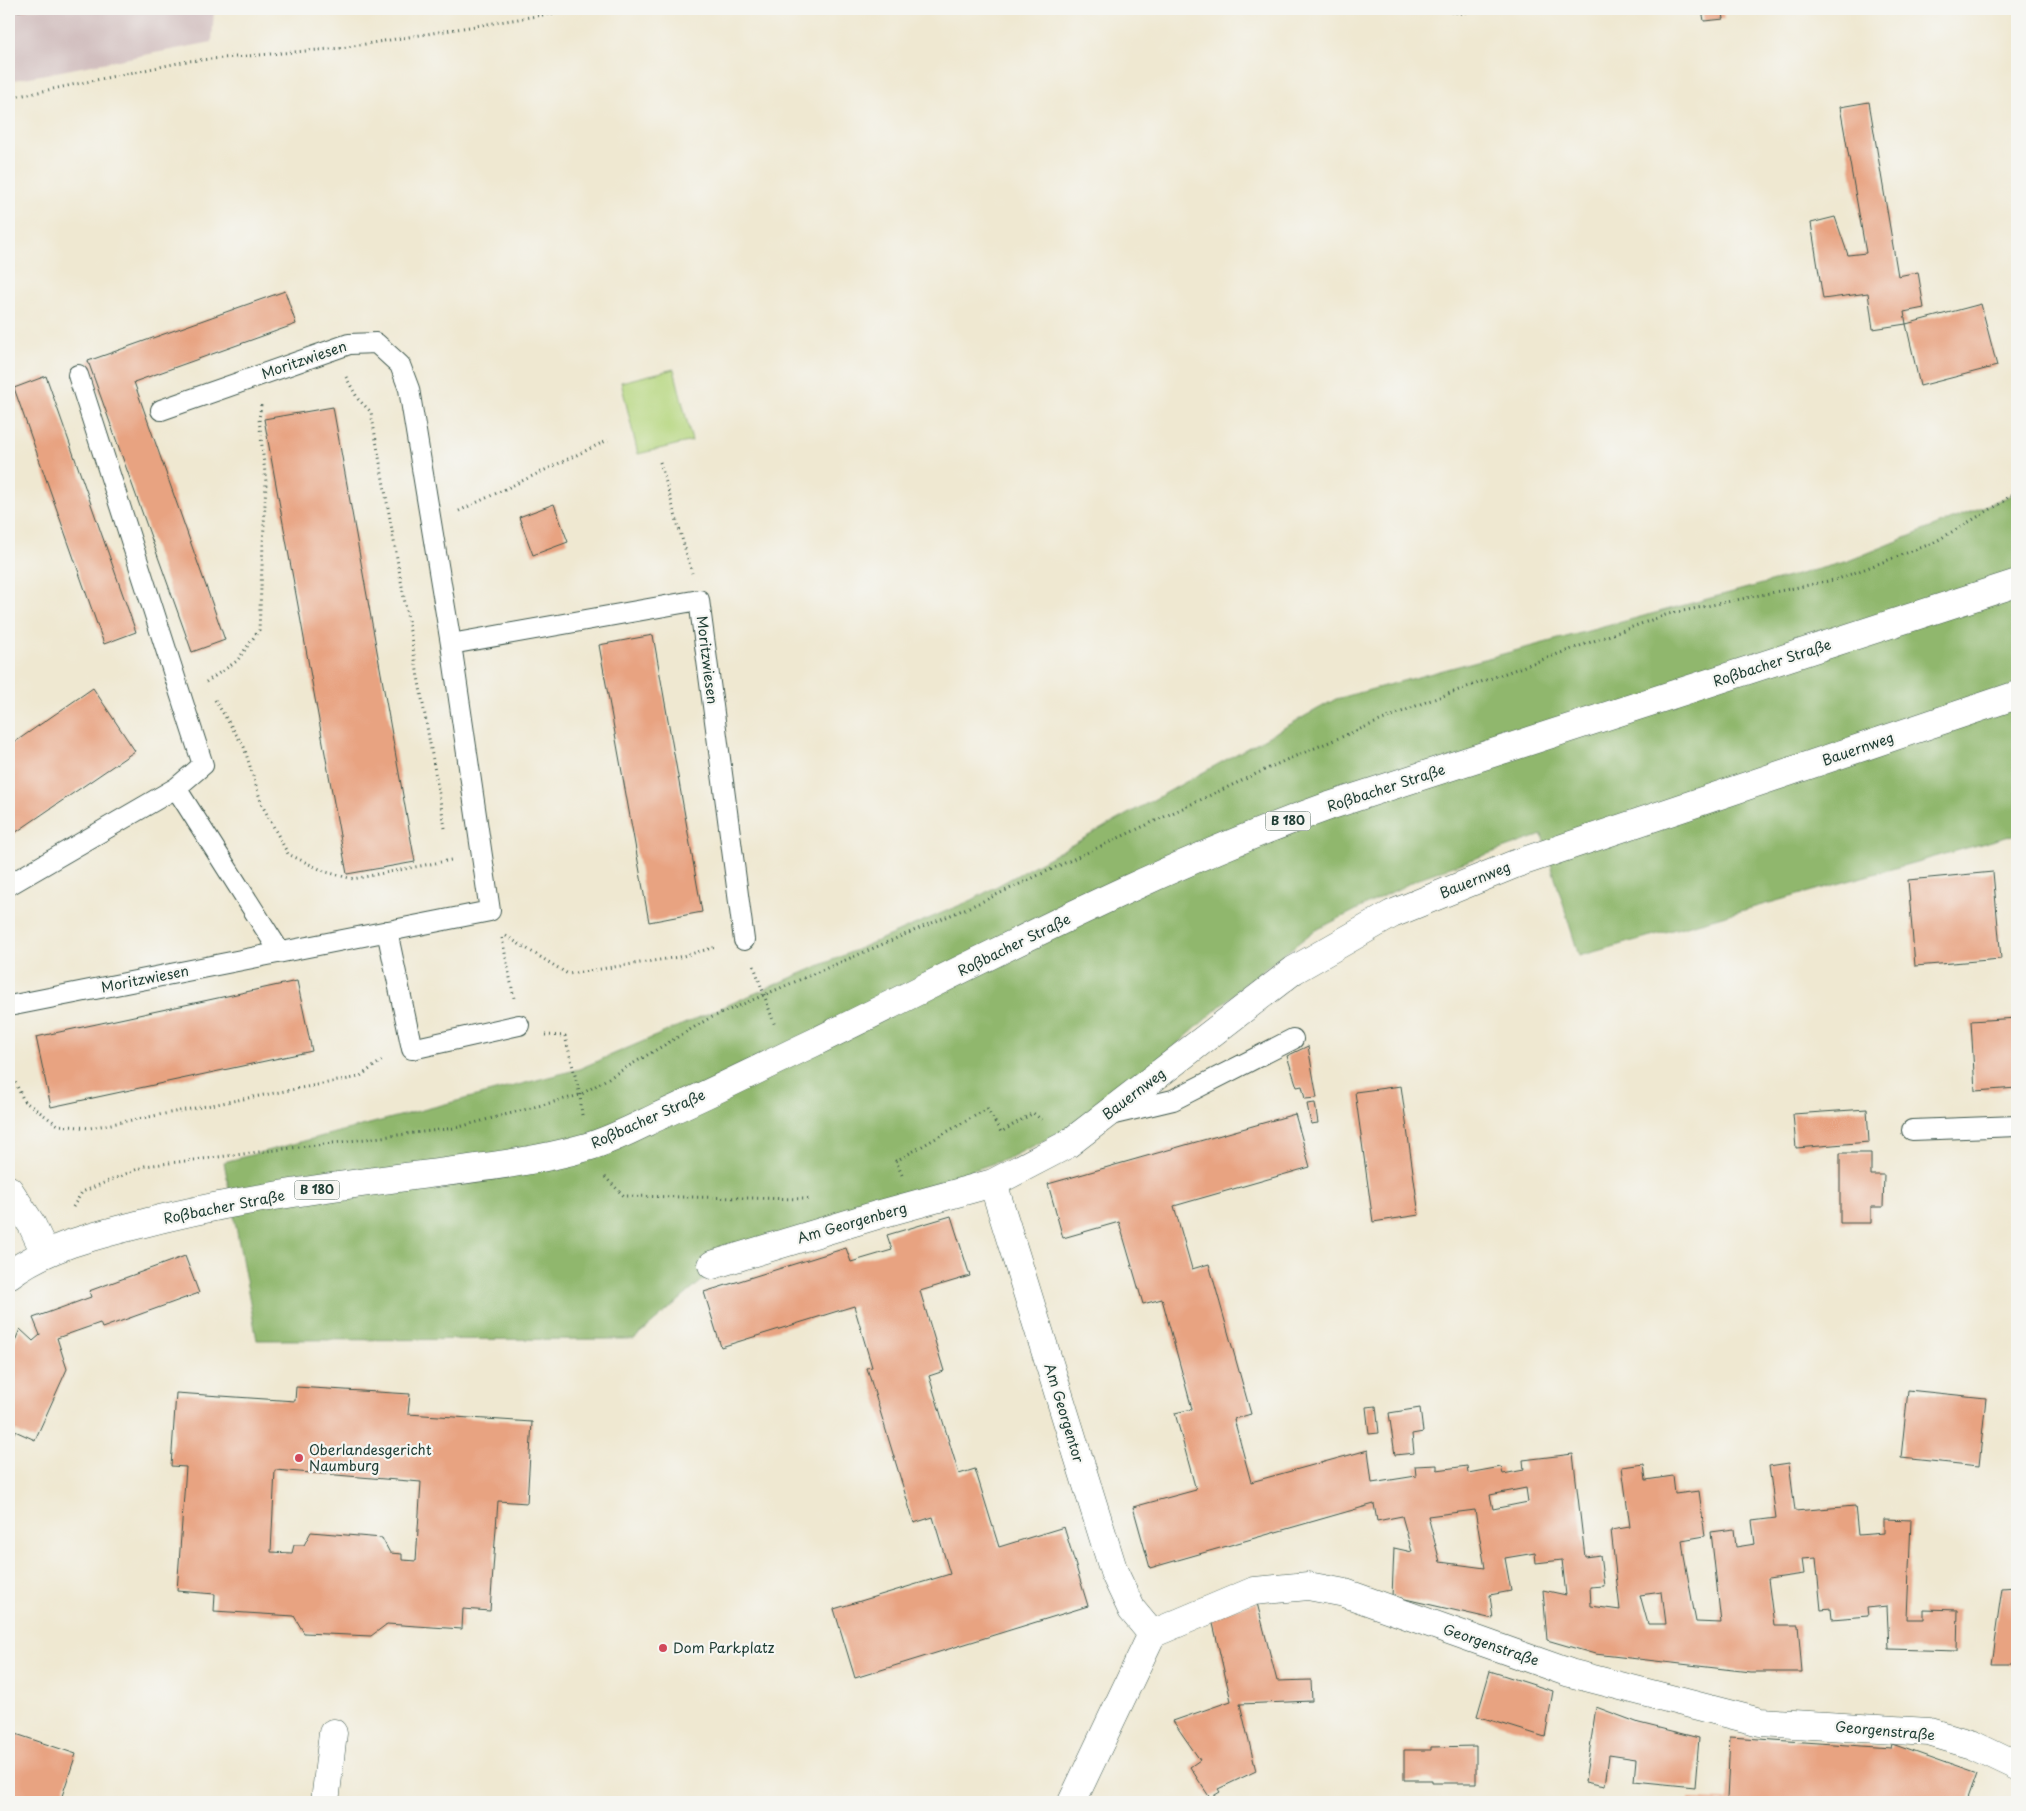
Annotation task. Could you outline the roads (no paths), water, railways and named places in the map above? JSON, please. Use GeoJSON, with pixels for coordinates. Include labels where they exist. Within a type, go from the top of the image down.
{"type":"FeatureCollection","features":[{"type":"Feature","properties":{"kind":"street","name":"Roßbacher Straße"},"geometry":{"type":"LineString","coordinates":[[9,1275],[22,1264],[45,1254],[92,1237],[139,1224],[237,1203],[345,1185],[533,1160],[593,1145],[632,1129],[788,1055],[1129,888],[1267,828],[1338,803],[2017,583]]}},
{"type":"Feature","properties":{"kind":"street","name":"Bauernweg"},"geometry":{"type":"LineString","coordinates":[[993,1183],[1068,1144],[1294,970],[1392,914],[1515,864],[2017,695]]}},
{"type":"Feature","properties":{"kind":"street","name":"Am Georgenberg"},"geometry":{"type":"LineString","coordinates":[[712,1265],[877,1214],[993,1183]]}},
{"type":"Feature","properties":{"kind":"street","name":"Am Georgentor"},"geometry":{"type":"LineString","coordinates":[[993,1183],[1114,1572],[1132,1610],[1152,1634]]}},
{"type":"Feature","properties":{"kind":"street"},"geometry":{"type":"LineString","coordinates":[[9,1190],[32,1225],[45,1254]]}},
{"type":"Feature","properties":{"kind":"street","name":"Georgenstraße"},"geometry":{"type":"LineString","coordinates":[[1152,1634],[1254,1592],[1308,1586],[1345,1593],[1570,1673],[1750,1720],[1929,1732],[1974,1745],[2017,1766]]}},
{"type":"Feature","properties":{"kind":"street"},"geometry":{"type":"LineString","coordinates":[[1072,1802],[1152,1634]]}},
{"type":"Feature","properties":{"kind":"street"},"geometry":{"type":"LineString","coordinates":[[325,1802],[333,1733]]}},
{"type":"Feature","properties":{"kind":"lane","name":"Moritzwiesen"},"geometry":{"type":"LineString","coordinates":[[9,1006],[490,911],[432,524],[409,389],[400,365],[376,343],[349,344],[161,410]]}},
{"type":"Feature","properties":{"kind":"lane"},"geometry":{"type":"LineString","coordinates":[[9,885],[176,788],[203,765],[78,375]]}},
{"type":"Feature","properties":{"kind":"lane","name":"Moritzwiesen"},"geometry":{"type":"LineString","coordinates":[[451,644],[699,600],[744,940]]}},
{"type":"Feature","properties":{"kind":"lane"},"geometry":{"type":"LineString","coordinates":[[176,788],[280,952]]}},
{"type":"Feature","properties":{"kind":"lane"},"geometry":{"type":"LineString","coordinates":[[388,931],[412,1048],[519,1025]]}},
{"type":"Feature","properties":{"kind":"lane"},"geometry":{"type":"LineString","coordinates":[[1106,1116],[1173,1100],[1293,1039]]}},
{"type":"Feature","properties":{"kind":"lane"},"geometry":{"type":"LineString","coordinates":[[1912,1130],[2017,1126]]}},
{"type":"Feature","properties":{"kind":"place","name":"Oberlandesgericht Naumburg"},"geometry":{"type":"Point","coordinates":[299,1458]}},
{"type":"Feature","properties":{"kind":"place","name":"Dom Parkplatz"},"geometry":{"type":"Point","coordinates":[663,1648]}}]}
